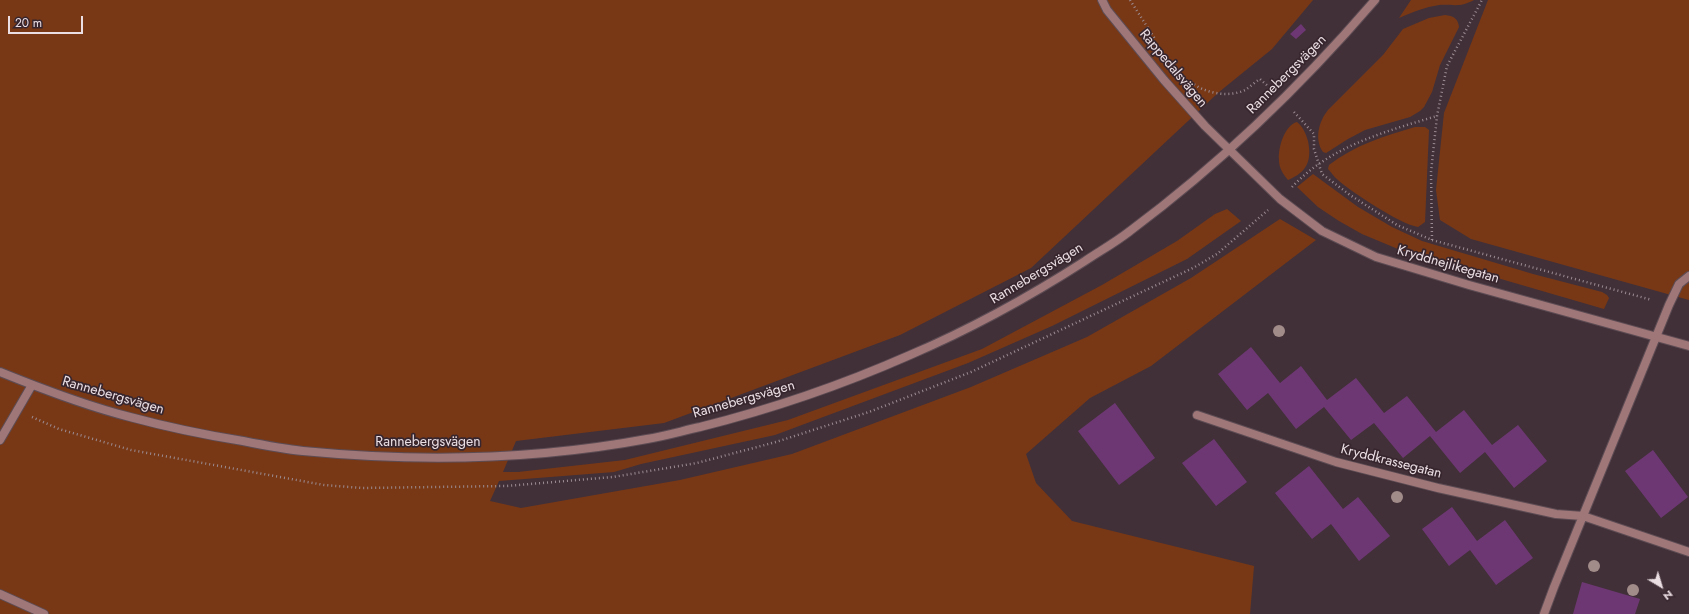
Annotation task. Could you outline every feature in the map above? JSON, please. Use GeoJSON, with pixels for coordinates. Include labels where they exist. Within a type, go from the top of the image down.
{"type":"FeatureCollection","features":[{"type":"Feature","properties":{"kind":"street","name":"Rappedalsvägen"},"geometry":{"type":"LineString","coordinates":[[1102,0],[1107,10],[1164,80],[1205,126],[1229,150]]}},
{"type":"Feature","properties":{"kind":"street","name":"Rannebergsvägen"},"geometry":{"type":"LineString","coordinates":[[0,372],[32,385],[128,417],[212,436],[300,451],[401,457],[515,455],[603,446],[650,439],[739,417],[870,373],[946,340],[1054,281],[1128,233],[1229,150],[1283,100],[1375,0]]}},
{"type":"Feature","properties":{"kind":"street","name":"Kryddnejlikegatan"},"geometry":{"type":"LineString","coordinates":[[1229,150],[1280,199],[1322,231],[1376,257],[1469,285],[1689,346]]}},
{"type":"Feature","properties":{"kind":"street"},"geometry":{"type":"LineString","coordinates":[[1544,614],[1678,284],[1689,276]]}},
{"type":"Feature","properties":{"kind":"street"},"geometry":{"type":"LineString","coordinates":[[0,440],[32,385]]}},
{"type":"Feature","properties":{"kind":"street","name":"Kryddkrassegatan"},"geometry":{"type":"LineString","coordinates":[[1197,415],[1336,462],[1438,488],[1556,514],[1583,516],[1689,552]]}},
{"type":"Feature","properties":{"kind":"street"},"geometry":{"type":"LineString","coordinates":[[0,594],[44,614]]}},
{"type":"Feature","properties":{"kind":"path"},"geometry":{"type":"LineString","coordinates":[[1130,0],[1160,46]]}},
{"type":"Feature","properties":{"kind":"path"},"geometry":{"type":"LineString","coordinates":[[1432,240],[1431,172],[1437,116],[1447,66],[1482,0]]}},
{"type":"Feature","properties":{"kind":"path"},"geometry":{"type":"LineString","coordinates":[[1186,78],[1198,88],[1207,92],[1229,94],[1244,90],[1260,79],[1283,100],[1314,134],[1314,149],[1322,174],[1350,195],[1397,225],[1432,240],[1669,305]]}},
{"type":"Feature","properties":{"kind":"path"},"geometry":{"type":"LineString","coordinates":[[17,411],[59,429],[132,450],[324,485],[362,488],[506,486],[644,473],[697,462],[776,442],[869,412],[971,372],[1193,268],[1217,254],[1235,240],[1280,199],[1296,182],[1333,154],[1371,138],[1437,116]]}},
{"type":"Feature","properties":{"kind":"shaded area"},"geometry":{"type":"Polygon","coordinates":[[[0,0],[1313,0],[1272,49],[1219,92],[1031,268],[900,335],[664,423],[516,441],[503,472],[518,472],[625,460],[788,420],[982,349],[1102,285],[1177,241],[1215,214],[1227,209],[1241,221],[1187,259],[1052,326],[968,363],[775,435],[641,464],[614,472],[499,481],[490,501],[521,508],[680,480],[792,454],[971,387],[1087,337],[1191,278],[1280,219],[1316,240],[1151,366],[1090,398],[1026,454],[1036,483],[1072,521],[1254,566],[1250,614],[0,614],[0,0]]]}},
{"type":"Feature","properties":{"kind":"shaded area"},"geometry":{"type":"Polygon","coordinates":[[[1411,0],[1474,0],[1460,5],[1439,5],[1429,7],[1399,18],[1411,0]]]}},
{"type":"Feature","properties":{"kind":"shaded area"},"geometry":{"type":"Polygon","coordinates":[[[1488,0],[1689,0],[1689,300],[1471,239],[1440,220],[1436,190],[1444,113],[1488,0]]]}},
{"type":"Feature","properties":{"kind":"shaded area"},"geometry":{"type":"Polygon","coordinates":[[[1445,15],[1455,18],[1458,21],[1459,27],[1440,65],[1432,92],[1424,107],[1410,117],[1365,130],[1326,153],[1323,152],[1320,147],[1318,136],[1322,119],[1328,110],[1383,55],[1403,29],[1429,18],[1445,15]]]}},
{"type":"Feature","properties":{"kind":"shaded area"},"geometry":{"type":"Polygon","coordinates":[[[1297,122],[1304,131],[1308,141],[1309,154],[1307,165],[1304,169],[1288,180],[1280,166],[1279,155],[1283,137],[1289,127],[1297,122]]]}},
{"type":"Feature","properties":{"kind":"shaded area"},"geometry":{"type":"Polygon","coordinates":[[[1415,127],[1425,127],[1429,130],[1425,222],[1418,227],[1400,220],[1365,200],[1338,180],[1328,169],[1329,165],[1359,147],[1415,127]]]}},
{"type":"Feature","properties":{"kind":"shaded area"},"geometry":{"type":"Polygon","coordinates":[[[1313,174],[1358,207],[1392,227],[1422,241],[1533,274],[1602,292],[1609,298],[1604,309],[1398,249],[1362,234],[1318,207],[1297,187],[1313,174]]]}},
{"type":"Feature","properties":{"kind":"building"},"geometry":{"type":"Polygon","coordinates":[[[1301,24],[1306,30],[1296,39],[1290,34],[1301,24]]]}},
{"type":"Feature","properties":{"kind":"building"},"geometry":{"type":"Polygon","coordinates":[[[1251,347],[1280,383],[1301,366],[1327,400],[1356,378],[1384,413],[1407,396],[1436,432],[1464,410],[1492,445],[1518,425],[1547,461],[1514,488],[1485,452],[1460,473],[1430,436],[1403,458],[1374,423],[1351,440],[1324,407],[1296,429],[1268,393],[1247,410],[1218,374],[1251,347]]]}},
{"type":"Feature","properties":{"kind":"building"},"geometry":{"type":"Polygon","coordinates":[[[1115,403],[1155,458],[1119,485],[1078,431],[1115,403]]]}},
{"type":"Feature","properties":{"kind":"building"},"geometry":{"type":"Polygon","coordinates":[[[1214,439],[1247,482],[1216,506],[1182,463],[1214,439]]]}},
{"type":"Feature","properties":{"kind":"building"},"geometry":{"type":"Polygon","coordinates":[[[1653,450],[1688,497],[1661,518],[1625,471],[1653,450]]]}},
{"type":"Feature","properties":{"kind":"building"},"geometry":{"type":"Polygon","coordinates":[[[1309,466],[1343,509],[1358,497],[1390,536],[1359,561],[1331,524],[1312,539],[1275,493],[1309,466]]]}},
{"type":"Feature","properties":{"kind":"building"},"geometry":{"type":"Polygon","coordinates":[[[1452,507],[1477,541],[1505,520],[1533,558],[1496,585],[1470,550],[1449,566],[1422,529],[1452,507]]]}},
{"type":"Feature","properties":{"kind":"building"},"geometry":{"type":"Polygon","coordinates":[[[1582,582],[1640,599],[1635,614],[1573,614],[1582,582]]]}}]}
